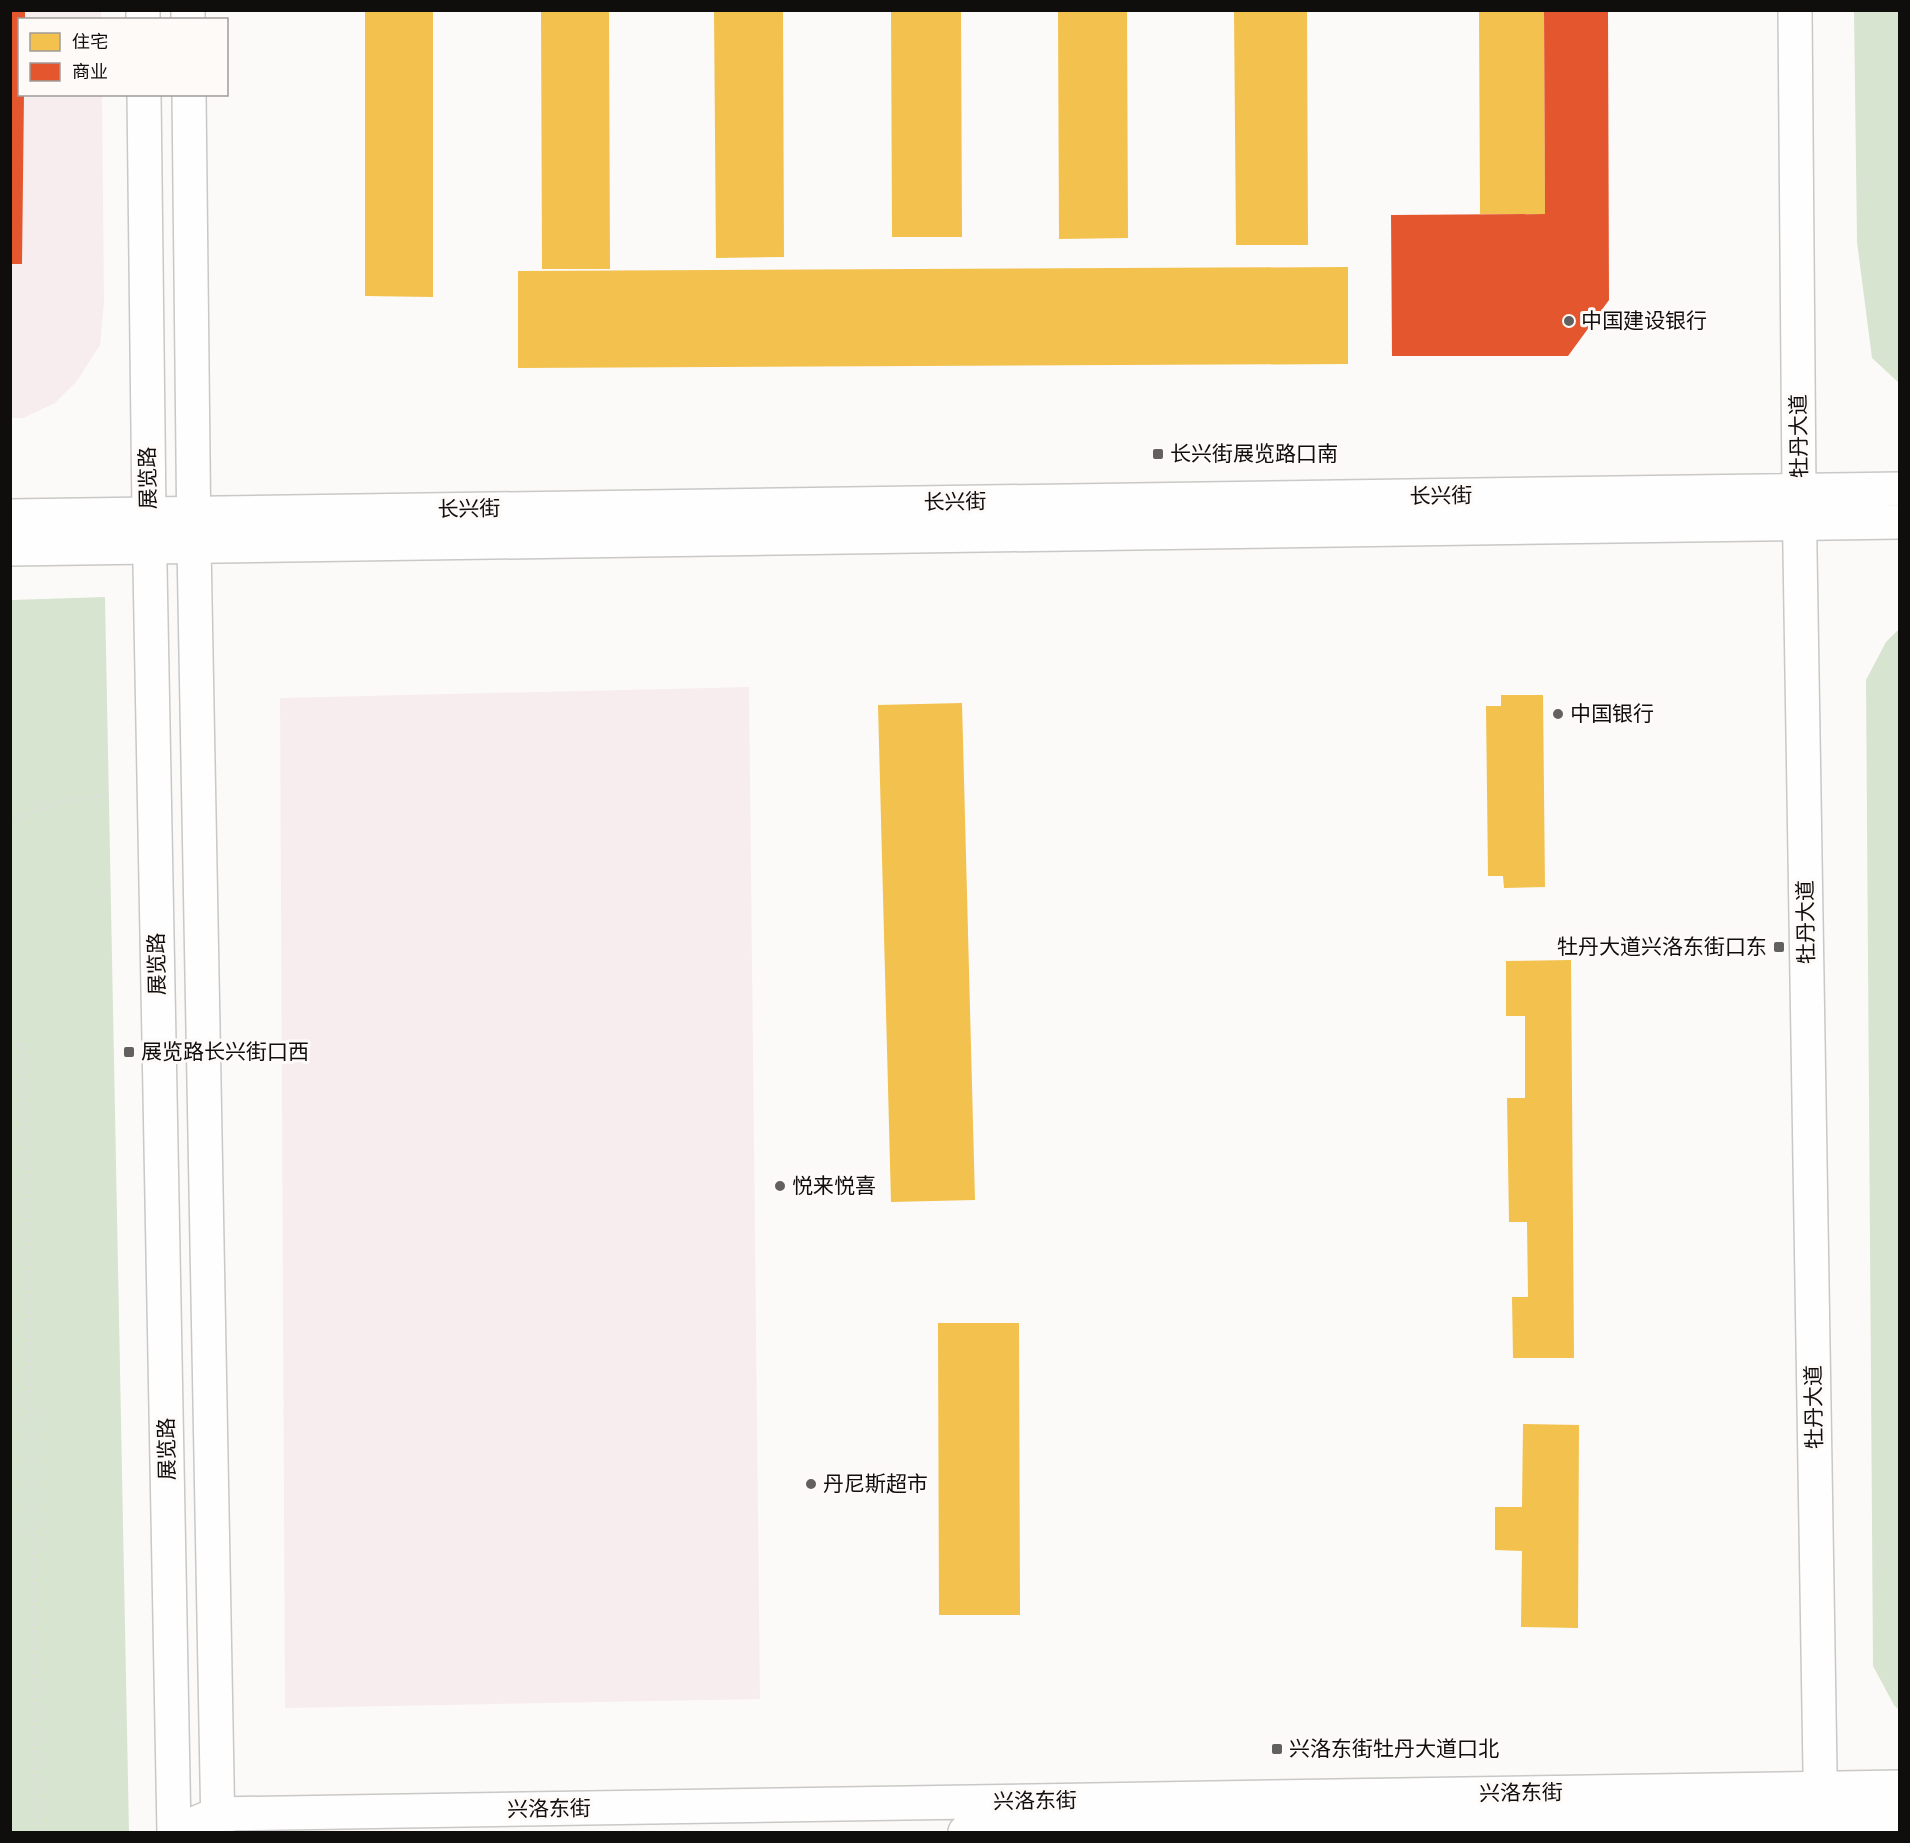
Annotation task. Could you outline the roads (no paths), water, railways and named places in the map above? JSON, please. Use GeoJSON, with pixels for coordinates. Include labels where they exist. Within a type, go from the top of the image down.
{"type":"FeatureCollection","features":[{"type":"Feature","properties":{"kind":"street","name":"牡丹大道"},"geometry":{"type":"LineString","coordinates":[[1795,10],[1799,490],[1821,1813]]}},
{"type":"Feature","properties":{"kind":"street","name":"展览路"},"geometry":{"type":"LineString","coordinates":[[144,96],[149,547],[174,1832]]}},
{"type":"Feature","properties":{"kind":"street","name":"展览路"},"geometry":{"type":"LineString","coordinates":[[189,96],[194,546],[217,1823]]}},
{"type":"Feature","properties":{"kind":"street","name":"长兴街"},"geometry":{"type":"LineString","coordinates":[[10,516],[1899,489]]}},
{"type":"Feature","properties":{"kind":"street","name":"长兴街"},"geometry":{"type":"LineString","coordinates":[[10,549],[1899,522]]}},
{"type":"Feature","properties":{"kind":"street","name":"兴洛东街"},"geometry":{"type":"LineString","coordinates":[[965,1833],[1628,1827],[1821,1813],[1899,1787]]}},
{"type":"Feature","properties":{"kind":"street","name":"兴洛东街"},"geometry":{"type":"LineString","coordinates":[[174,1832],[217,1823],[1821,1813],[1899,1818]]}},
{"type":"Feature","properties":{"kind":"place","name":"中国建设银行"},"geometry":{"type":"Point","coordinates":[1569,321]}},
{"type":"Feature","properties":{"kind":"place","name":"长兴街展览路口南"},"geometry":{"type":"Point","coordinates":[1158,454]}},
{"type":"Feature","properties":{"kind":"place","name":"中国银行"},"geometry":{"type":"Point","coordinates":[1558,714]}},
{"type":"Feature","properties":{"kind":"place","name":"牡丹大道兴洛东街口东"},"geometry":{"type":"Point","coordinates":[1779,947]}},
{"type":"Feature","properties":{"kind":"place","name":"展览路长兴街口西"},"geometry":{"type":"Point","coordinates":[129,1052]}},
{"type":"Feature","properties":{"kind":"place","name":"悦来悦喜"},"geometry":{"type":"Point","coordinates":[780,1186]}},
{"type":"Feature","properties":{"kind":"place","name":"丹尼斯超市"},"geometry":{"type":"Point","coordinates":[811,1484]}},
{"type":"Feature","properties":{"kind":"place","name":"兴洛东街牡丹大道口北"},"geometry":{"type":"Point","coordinates":[1277,1749]}}]}
